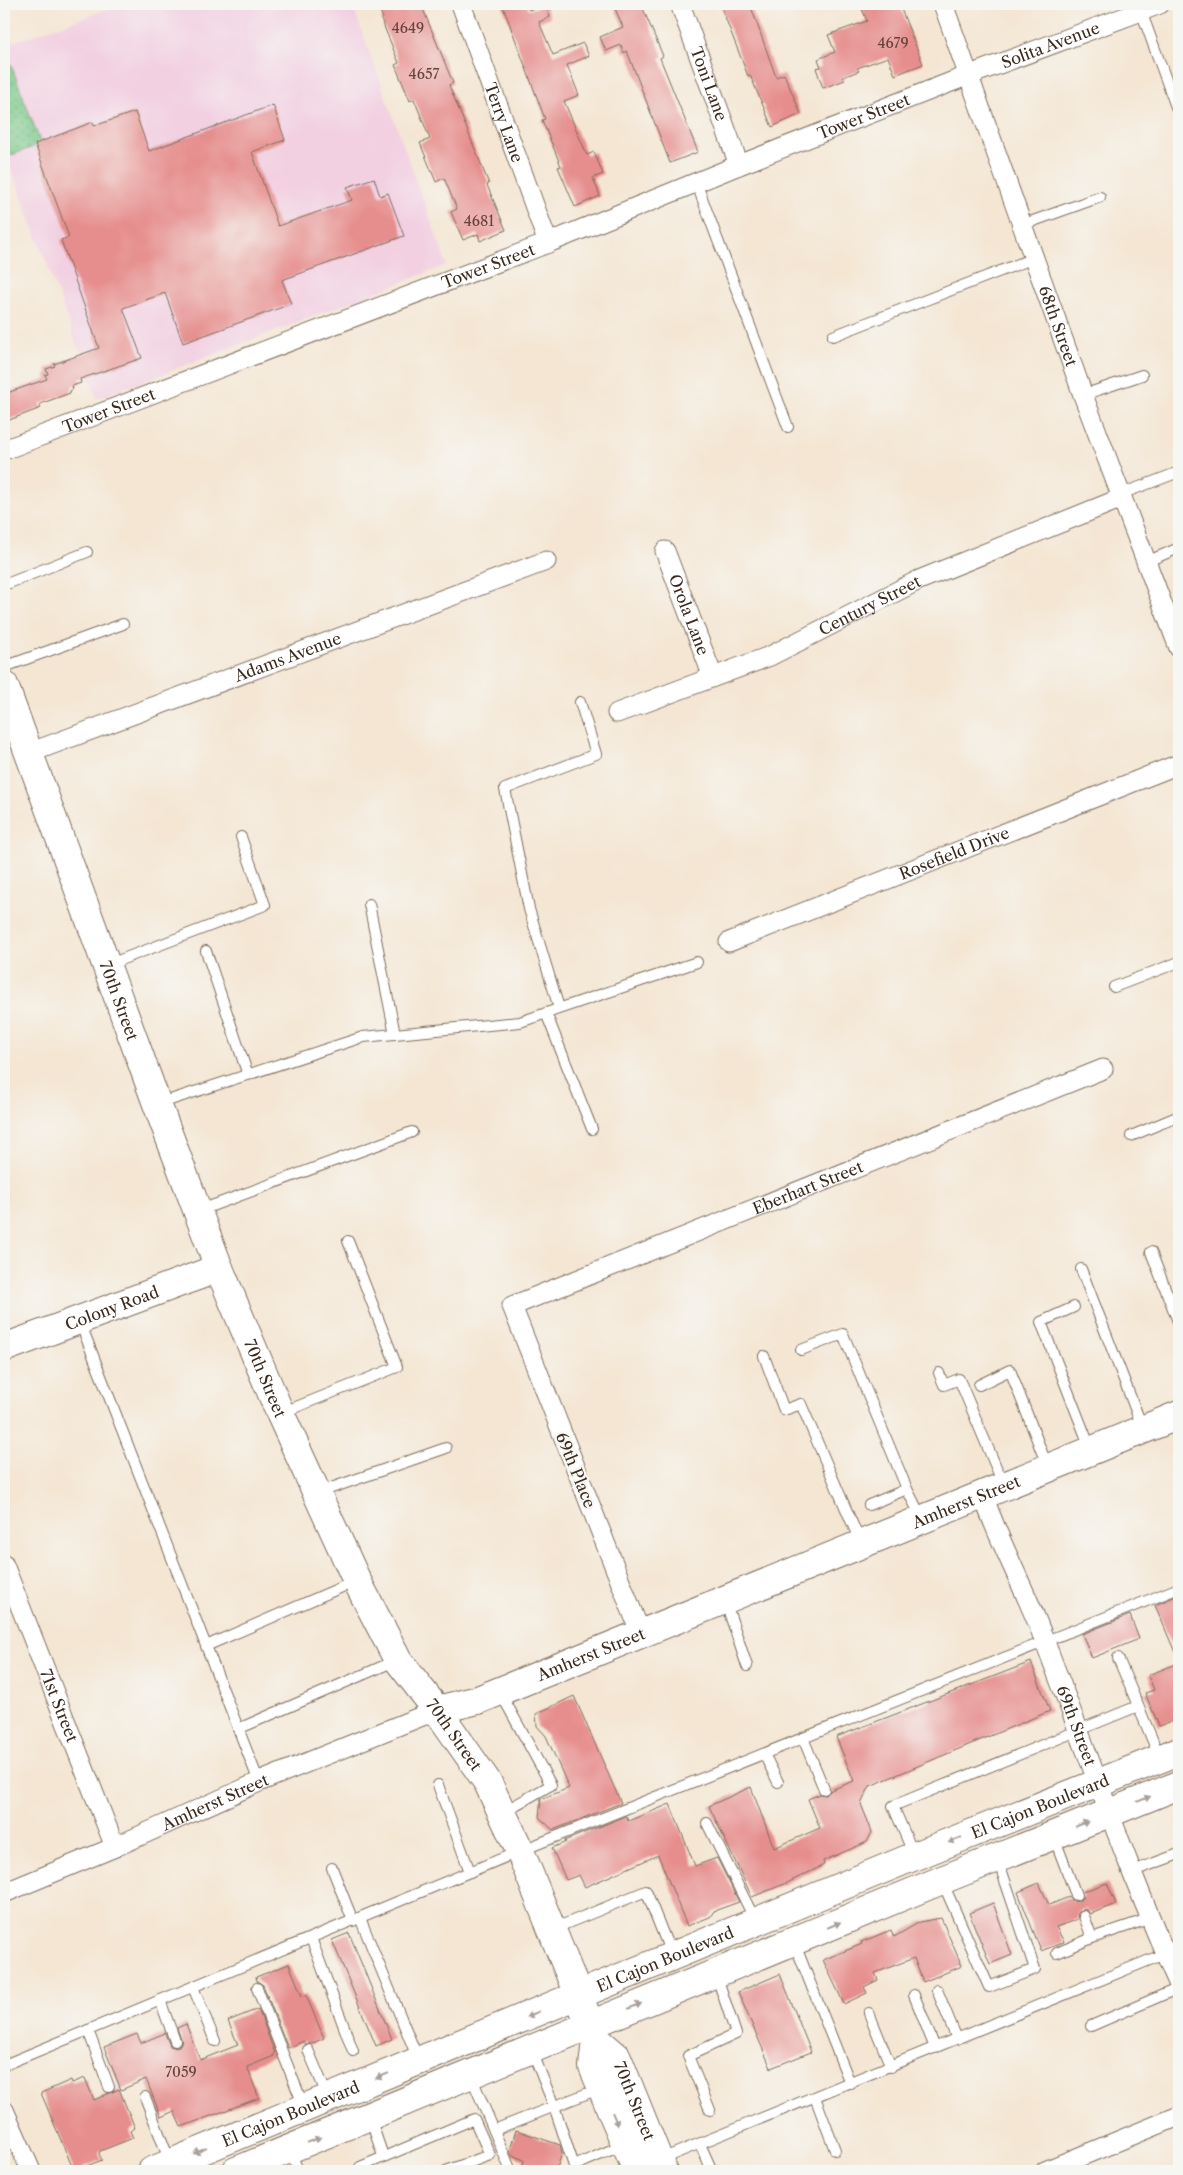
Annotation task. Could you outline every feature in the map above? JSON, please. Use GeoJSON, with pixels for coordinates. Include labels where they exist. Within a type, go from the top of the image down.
{"type":"FeatureCollection","features":[{"type":"Feature","properties":{"kind":"main road","name":"70th Street"},"geometry":{"type":"LineString","coordinates":[[4,685],[106,966],[219,1268],[280,1413],[357,1581],[398,1660],[437,1710],[488,1783],[520,1852],[593,2032],[617,2057],[646,2169]]}},
{"type":"Feature","properties":{"kind":"main road","name":"Colony Road"},"geometry":{"type":"LineString","coordinates":[[4,1348],[219,1268]]}},
{"type":"Feature","properties":{"kind":"main road","name":"Amherst Street"},"geometry":{"type":"LineString","coordinates":[[437,1710],[476,1701],[1179,1415]]}},
{"type":"Feature","properties":{"kind":"main road","name":"El Cajon Boulevard"},"geometry":{"type":"LineString","coordinates":[[161,2167],[915,1856],[1170,1755]]}},
{"type":"Feature","properties":{"kind":"main road","name":"El Cajon Boulevard"},"geometry":{"type":"LineString","coordinates":[[236,2171],[294,2160],[370,2117],[531,2050],[593,2032],[715,1973],[1179,1785]]}},
{"type":"Feature","properties":{"kind":"main road","name":"70th Street"},"geometry":{"type":"LineString","coordinates":[[593,2032],[593,2067],[626,2144],[646,2169]]}},
{"type":"Feature","properties":{"kind":"street","name":"Terry Lane"},"geometry":{"type":"LineString","coordinates":[[460,4],[548,243]]}},
{"type":"Feature","properties":{"kind":"street","name":"Toni Lane"},"geometry":{"type":"LineString","coordinates":[[680,4],[739,165]]}},
{"type":"Feature","properties":{"kind":"street","name":"68th Street"},"geometry":{"type":"LineString","coordinates":[[943,4],[1083,395],[1148,561],[1179,648]]}},
{"type":"Feature","properties":{"kind":"street","name":"Solita Avenue"},"geometry":{"type":"LineString","coordinates":[[969,75],[1160,4]]}},
{"type":"Feature","properties":{"kind":"street","name":"Tower Street"},"geometry":{"type":"LineString","coordinates":[[4,450],[548,243],[696,182],[969,75]]}},
{"type":"Feature","properties":{"kind":"street","name":"Century Street"},"geometry":{"type":"LineString","coordinates":[[617,713],[770,656],[919,580],[1122,496]]}},
{"type":"Feature","properties":{"kind":"street","name":"Orola Lane"},"geometry":{"type":"LineString","coordinates":[[665,551],[713,677]]}},
{"type":"Feature","properties":{"kind":"street","name":"Adams Avenue"},"geometry":{"type":"LineString","coordinates":[[29,753],[546,561]]}},
{"type":"Feature","properties":{"kind":"street","name":"Rosefield Drive"},"geometry":{"type":"LineString","coordinates":[[729,942],[1179,764]]}},
{"type":"Feature","properties":{"kind":"street","name":"Eberhart Street"},"geometry":{"type":"LineString","coordinates":[[512,1306],[1103,1069]]}},
{"type":"Feature","properties":{"kind":"street","name":"69th Place"},"geometry":{"type":"LineString","coordinates":[[512,1306],[641,1634]]}},
{"type":"Feature","properties":{"kind":"street","name":"69th Street"},"geometry":{"type":"LineString","coordinates":[[994,1491],[990,1516],[1045,1642],[1109,1813],[1151,1918],[1173,1951],[1179,1987]]}},
{"type":"Feature","properties":{"kind":"street","name":"71st Street"},"geometry":{"type":"LineString","coordinates":[[4,1565],[115,1847]]}},
{"type":"Feature","properties":{"kind":"street","name":"Amherst Street"},"geometry":{"type":"LineString","coordinates":[[4,1893],[115,1847],[259,1782],[437,1710]]}},
{"type":"Feature","properties":{"kind":"street"},"geometry":{"type":"LineString","coordinates":[[4,2110],[31,2171]]}},
{"type":"Feature","properties":{"kind":"street"},"geometry":{"type":"LineString","coordinates":[[1045,2171],[1179,2116]]}},
{"type":"Feature","properties":{"kind":"lane"},"geometry":{"type":"LineString","coordinates":[[1141,11],[1179,115]]}},
{"type":"Feature","properties":{"kind":"lane"},"geometry":{"type":"LineString","coordinates":[[696,182],[788,427]]}},
{"type":"Feature","properties":{"kind":"lane"},"geometry":{"type":"LineString","coordinates":[[1022,225],[1100,197]]}},
{"type":"Feature","properties":{"kind":"lane"},"geometry":{"type":"LineString","coordinates":[[833,336],[1034,258]]}},
{"type":"Feature","properties":{"kind":"lane"},"geometry":{"type":"LineString","coordinates":[[1083,395],[1142,376]]}},
{"type":"Feature","properties":{"kind":"lane"},"geometry":{"type":"LineString","coordinates":[[1122,496],[1179,472]]}},
{"type":"Feature","properties":{"kind":"lane"},"geometry":{"type":"LineString","coordinates":[[1148,561],[1179,548]]}},
{"type":"Feature","properties":{"kind":"lane"},"geometry":{"type":"LineString","coordinates":[[4,585],[87,552]]}},
{"type":"Feature","properties":{"kind":"lane"},"geometry":{"type":"LineString","coordinates":[[4,667],[123,624]]}},
{"type":"Feature","properties":{"kind":"lane"},"geometry":{"type":"LineString","coordinates":[[560,1008],[528,909],[506,789],[596,754],[580,702]]}},
{"type":"Feature","properties":{"kind":"lane"},"geometry":{"type":"LineString","coordinates":[[106,966],[265,905],[241,837]]}},
{"type":"Feature","properties":{"kind":"lane"},"geometry":{"type":"LineString","coordinates":[[369,904],[395,1034]]}},
{"type":"Feature","properties":{"kind":"lane"},"geometry":{"type":"LineString","coordinates":[[206,951],[248,1075]]}},
{"type":"Feature","properties":{"kind":"lane"},"geometry":{"type":"LineString","coordinates":[[157,1104],[363,1037],[520,1022],[697,962]]}},
{"type":"Feature","properties":{"kind":"lane"},"geometry":{"type":"LineString","coordinates":[[1114,986],[1179,962]]}},
{"type":"Feature","properties":{"kind":"lane"},"geometry":{"type":"LineString","coordinates":[[546,1013],[592,1130]]}},
{"type":"Feature","properties":{"kind":"lane"},"geometry":{"type":"LineString","coordinates":[[1131,1136],[1179,1116]]}},
{"type":"Feature","properties":{"kind":"lane"},"geometry":{"type":"LineString","coordinates":[[198,1212],[412,1132]]}},
{"type":"Feature","properties":{"kind":"lane"},"geometry":{"type":"LineString","coordinates":[[280,1413],[397,1367],[348,1242]]}},
{"type":"Feature","properties":{"kind":"lane"},"geometry":{"type":"LineString","coordinates":[[1151,1252],[1179,1324]]}},
{"type":"Feature","properties":{"kind":"lane"},"geometry":{"type":"LineString","coordinates":[[1080,1268],[1144,1430]]}},
{"type":"Feature","properties":{"kind":"lane"},"geometry":{"type":"LineString","coordinates":[[1074,1307],[1041,1322],[1091,1451]]}},
{"type":"Feature","properties":{"kind":"lane"},"geometry":{"type":"LineString","coordinates":[[78,1319],[259,1782]]}},
{"type":"Feature","properties":{"kind":"lane"},"geometry":{"type":"LineString","coordinates":[[801,1350],[843,1334],[907,1489],[922,1520]]}},
{"type":"Feature","properties":{"kind":"lane"},"geometry":{"type":"LineString","coordinates":[[764,1356],[784,1410],[801,1404],[862,1545]]}},
{"type":"Feature","properties":{"kind":"lane"},"geometry":{"type":"LineString","coordinates":[[979,1385],[1010,1370],[1048,1468]]}},
{"type":"Feature","properties":{"kind":"lane"},"geometry":{"type":"LineString","coordinates":[[939,1373],[944,1385],[959,1379],[994,1491]]}},
{"type":"Feature","properties":{"kind":"lane"},"geometry":{"type":"LineString","coordinates":[[316,1493],[446,1448]]}},
{"type":"Feature","properties":{"kind":"lane"},"geometry":{"type":"LineString","coordinates":[[869,1505],[907,1489]]}},
{"type":"Feature","properties":{"kind":"lane"},"geometry":{"type":"LineString","coordinates":[[206,1646],[357,1581]]}},
{"type":"Feature","properties":{"kind":"lane"},"geometry":{"type":"LineString","coordinates":[[4,2065],[470,1872],[1179,1588]]}},
{"type":"Feature","properties":{"kind":"lane"},"geometry":{"type":"LineString","coordinates":[[725,1600],[747,1666]]}},
{"type":"Feature","properties":{"kind":"lane"},"geometry":{"type":"LineString","coordinates":[[1118,1658],[1138,1706],[1170,1755]]}},
{"type":"Feature","properties":{"kind":"lane"},"geometry":{"type":"LineString","coordinates":[[238,1729],[398,1660]]}},
{"type":"Feature","properties":{"kind":"lane"},"geometry":{"type":"LineString","coordinates":[[500,1691],[551,1785],[502,1812]]}},
{"type":"Feature","properties":{"kind":"lane"},"geometry":{"type":"LineString","coordinates":[[915,1856],[893,1806],[1138,1706]]}},
{"type":"Feature","properties":{"kind":"lane"},"geometry":{"type":"LineString","coordinates":[[803,1738],[824,1789]]}},
{"type":"Feature","properties":{"kind":"lane"},"geometry":{"type":"LineString","coordinates":[[764,1754],[778,1782]]}},
{"type":"Feature","properties":{"kind":"lane"},"geometry":{"type":"LineString","coordinates":[[438,1785],[470,1872]]}},
{"type":"Feature","properties":{"kind":"lane"},"geometry":{"type":"LineString","coordinates":[[707,1823],[757,1922]]}},
{"type":"Feature","properties":{"kind":"lane"},"geometry":{"type":"LineString","coordinates":[[1054,1836],[1076,1894]]}},
{"type":"Feature","properties":{"kind":"lane"},"geometry":{"type":"LineString","coordinates":[[1133,1871],[1179,1854]]}},
{"type":"Feature","properties":{"kind":"lane"},"geometry":{"type":"LineString","coordinates":[[942,1880],[989,1987],[1036,1969],[997,1858]]}},
{"type":"Feature","properties":{"kind":"lane"},"geometry":{"type":"LineString","coordinates":[[332,1868],[419,2060]]}},
{"type":"Feature","properties":{"kind":"lane"},"geometry":{"type":"LineString","coordinates":[[552,1930],[646,1891],[672,1957]]}},
{"type":"Feature","properties":{"kind":"lane"},"geometry":{"type":"LineString","coordinates":[[1084,1916],[1092,1938]]}},
{"type":"Feature","properties":{"kind":"lane"},"geometry":{"type":"LineString","coordinates":[[1058,1953],[1092,1938],[1151,1918]]}},
{"type":"Feature","properties":{"kind":"lane"},"geometry":{"type":"LineString","coordinates":[[311,1938],[353,2051]]}},
{"type":"Feature","properties":{"kind":"lane"},"geometry":{"type":"LineString","coordinates":[[794,1942],[850,2083]]}},
{"type":"Feature","properties":{"kind":"lane"},"geometry":{"type":"LineString","coordinates":[[646,2169],[700,2144],[1173,1951]]}},
{"type":"Feature","properties":{"kind":"lane"},"geometry":{"type":"LineString","coordinates":[[710,2110],[688,2056],[736,2034],[715,1973]]}},
{"type":"Feature","properties":{"kind":"lane"},"geometry":{"type":"LineString","coordinates":[[193,1987],[215,2041]]}},
{"type":"Feature","properties":{"kind":"lane"},"geometry":{"type":"LineString","coordinates":[[1091,2026],[1179,1987]]}},
{"type":"Feature","properties":{"kind":"lane"},"geometry":{"type":"LineString","coordinates":[[257,1988],[316,2103]]}},
{"type":"Feature","properties":{"kind":"lane"},"geometry":{"type":"LineString","coordinates":[[937,1990],[957,2039]]}},
{"type":"Feature","properties":{"kind":"lane"},"geometry":{"type":"LineString","coordinates":[[914,1995],[935,2048]]}},
{"type":"Feature","properties":{"kind":"lane"},"geometry":{"type":"LineString","coordinates":[[160,2000],[175,2041]]}},
{"type":"Feature","properties":{"kind":"lane"},"geometry":{"type":"LineString","coordinates":[[869,2013],[891,2067]]}},
{"type":"Feature","properties":{"kind":"lane"},"geometry":{"type":"LineString","coordinates":[[88,2030],[109,2087]]}},
{"type":"Feature","properties":{"kind":"lane"},"geometry":{"type":"LineString","coordinates":[[308,2050],[316,2103]]}},
{"type":"Feature","properties":{"kind":"lane"},"geometry":{"type":"LineString","coordinates":[[531,2050],[554,2106],[572,2169],[626,2144]]}},
{"type":"Feature","properties":{"kind":"lane"},"geometry":{"type":"LineString","coordinates":[[471,2076],[511,2171]]}},
{"type":"Feature","properties":{"kind":"lane"},"geometry":{"type":"LineString","coordinates":[[494,2130],[602,2087]]}},
{"type":"Feature","properties":{"kind":"lane"},"geometry":{"type":"LineString","coordinates":[[145,2097],[161,2167]]}},
{"type":"Feature","properties":{"kind":"lane"},"geometry":{"type":"LineString","coordinates":[[815,2097],[835,2150]]}},
{"type":"Feature","properties":{"kind":"lane"},"geometry":{"type":"LineString","coordinates":[[370,2117],[383,2156]]}},
{"type":"Feature","properties":{"kind":"lane"},"geometry":{"type":"LineString","coordinates":[[362,2171],[360,2167],[383,2156],[474,2118],[490,2155],[446,2171]]}},
{"type":"Feature","properties":{"kind":"lane"},"geometry":{"type":"LineString","coordinates":[[700,2144],[712,2171]]}},
{"type":"Feature","properties":{"kind":"shaded area"},"geometry":{"type":"Polygon","coordinates":[[[123,4],[352,4],[447,265],[97,399],[7,157],[41,143],[4,45],[123,4]]]}},
{"type":"Feature","properties":{"kind":"green space"},"geometry":{"type":"Polygon","coordinates":[[[4,46],[41,144],[4,158],[4,46]]]}},
{"type":"Feature","properties":{"kind":"building"},"geometry":{"type":"Polygon","coordinates":[[[377,4],[421,4],[453,83],[449,85],[506,230],[480,241],[478,234],[463,240],[451,212],[457,209],[444,178],[436,182],[420,143],[430,139],[414,99],[410,101],[395,65],[399,63],[377,4]]]}},
{"type":"Feature","properties":{"kind":"building"},"geometry":{"type":"Polygon","coordinates":[[[502,4],[526,4],[529,10],[545,4],[550,17],[539,22],[553,55],[583,43],[589,56],[567,65],[579,95],[564,101],[587,155],[594,152],[603,174],[593,178],[600,196],[575,207],[558,167],[561,166],[542,120],[545,119],[502,4]]]}},
{"type":"Feature","properties":{"kind":"building"},"geometry":{"type":"Polygon","coordinates":[[[613,4],[641,4],[663,56],[660,58],[698,152],[670,163],[627,51],[624,53],[621,45],[606,51],[600,37],[623,27],[613,4]]]}},
{"type":"Feature","properties":{"kind":"building"},"geometry":{"type":"Polygon","coordinates":[[[720,4],[750,4],[776,77],[784,74],[801,114],[772,127],[750,75],[748,76],[720,4]]]}},
{"type":"Feature","properties":{"kind":"building"},"geometry":{"type":"Polygon","coordinates":[[[860,4],[899,4],[923,64],[895,75],[888,57],[857,68],[859,71],[843,77],[845,80],[823,88],[816,68],[821,67],[818,59],[835,52],[828,35],[867,21],[860,4]]]}},
{"type":"Feature","properties":{"kind":"building"},"geometry":{"type":"Polygon","coordinates":[[[273,105],[285,140],[252,152],[278,226],[352,200],[347,187],[374,178],[380,196],[388,193],[404,236],[282,280],[291,304],[183,343],[165,293],[123,308],[142,358],[80,379],[81,383],[72,386],[73,389],[70,393],[40,404],[41,408],[4,422],[4,394],[47,379],[45,375],[48,374],[46,369],[55,366],[54,364],[99,348],[61,240],[69,237],[35,144],[93,122],[94,126],[135,112],[149,151],[273,105]]]}},
{"type":"Feature","properties":{"kind":"building"},"geometry":{"type":"Polygon","coordinates":[[[1179,1595],[1179,1662],[1155,1605],[1179,1595]]]}},
{"type":"Feature","properties":{"kind":"building"},"geometry":{"type":"Polygon","coordinates":[[[1130,1615],[1139,1639],[1092,1658],[1082,1634],[1130,1615]]]}},
{"type":"Feature","properties":{"kind":"building"},"geometry":{"type":"Polygon","coordinates":[[[1031,1662],[1050,1711],[870,1786],[861,1804],[872,1832],[867,1842],[823,1861],[824,1865],[787,1883],[752,1897],[709,1806],[751,1787],[774,1848],[820,1828],[808,1799],[820,1794],[826,1795],[831,1790],[854,1781],[836,1737],[1031,1662]]]}},
{"type":"Feature","properties":{"kind":"building"},"geometry":{"type":"Polygon","coordinates":[[[1179,1663],[1179,1718],[1159,1726],[1145,1693],[1154,1690],[1148,1675],[1179,1663]]]}},
{"type":"Feature","properties":{"kind":"building"},"geometry":{"type":"Polygon","coordinates":[[[574,1696],[621,1803],[553,1830],[539,1817],[541,1799],[569,1788],[546,1736],[537,1726],[536,1714],[574,1696]]]}},
{"type":"Feature","properties":{"kind":"building"},"geometry":{"type":"Polygon","coordinates":[[[670,1804],[695,1866],[717,1858],[739,1902],[714,1911],[710,1917],[687,1926],[658,1855],[585,1887],[579,1875],[566,1880],[552,1848],[566,1842],[564,1841],[626,1816],[628,1821],[670,1804]]]}},
{"type":"Feature","properties":{"kind":"building"},"geometry":{"type":"Polygon","coordinates":[[[1039,1883],[1049,1905],[1069,1897],[1074,1902],[1079,1901],[1083,1897],[1082,1892],[1107,1883],[1116,1904],[1090,1914],[1086,1909],[1081,1910],[1077,1914],[1078,1919],[1056,1927],[1064,1942],[1041,1951],[1018,1892],[1039,1883]]]}},
{"type":"Feature","properties":{"kind":"building"},"geometry":{"type":"Polygon","coordinates":[[[993,1903],[1012,1955],[990,1964],[969,1913],[993,1903]]]}},
{"type":"Feature","properties":{"kind":"building"},"geometry":{"type":"Polygon","coordinates":[[[941,1918],[962,1966],[923,1982],[914,1958],[875,1973],[878,1980],[864,1987],[867,1993],[844,2004],[823,1960],[891,1930],[894,1937],[920,1922],[941,1918]]]}},
{"type":"Feature","properties":{"kind":"building"},"geometry":{"type":"Polygon","coordinates":[[[349,1933],[392,2039],[376,2046],[332,1940],[349,1933]]]}},
{"type":"Feature","properties":{"kind":"building"},"geometry":{"type":"Polygon","coordinates":[[[289,1964],[302,1996],[306,1995],[324,2038],[311,2044],[305,2044],[304,2041],[288,2048],[263,1985],[257,1981],[256,1977],[289,1964]]]}},
{"type":"Feature","properties":{"kind":"building"},"geometry":{"type":"Polygon","coordinates":[[[780,1974],[811,2052],[771,2068],[738,1992],[780,1974]]]}},
{"type":"Feature","properties":{"kind":"building"},"geometry":{"type":"Polygon","coordinates":[[[258,2009],[275,2053],[273,2054],[274,2056],[247,2067],[259,2098],[181,2127],[174,2111],[161,2117],[146,2079],[121,2090],[104,2047],[137,2034],[141,2043],[165,2033],[170,2046],[177,2048],[182,2042],[177,2028],[186,2024],[200,2060],[238,2045],[228,2021],[258,2009]]]}},
{"type":"Feature","properties":{"kind":"building"},"geometry":{"type":"Polygon","coordinates":[[[85,2078],[94,2100],[119,2089],[135,2128],[130,2131],[133,2138],[100,2151],[99,2154],[102,2160],[74,2171],[41,2093],[71,2080],[72,2083],[85,2078]]]}},
{"type":"Feature","properties":{"kind":"building"},"geometry":{"type":"Polygon","coordinates":[[[516,2130],[560,2145],[562,2153],[556,2171],[531,2171],[522,2168],[524,2160],[512,2155],[510,2150],[516,2130]]]}}]}
